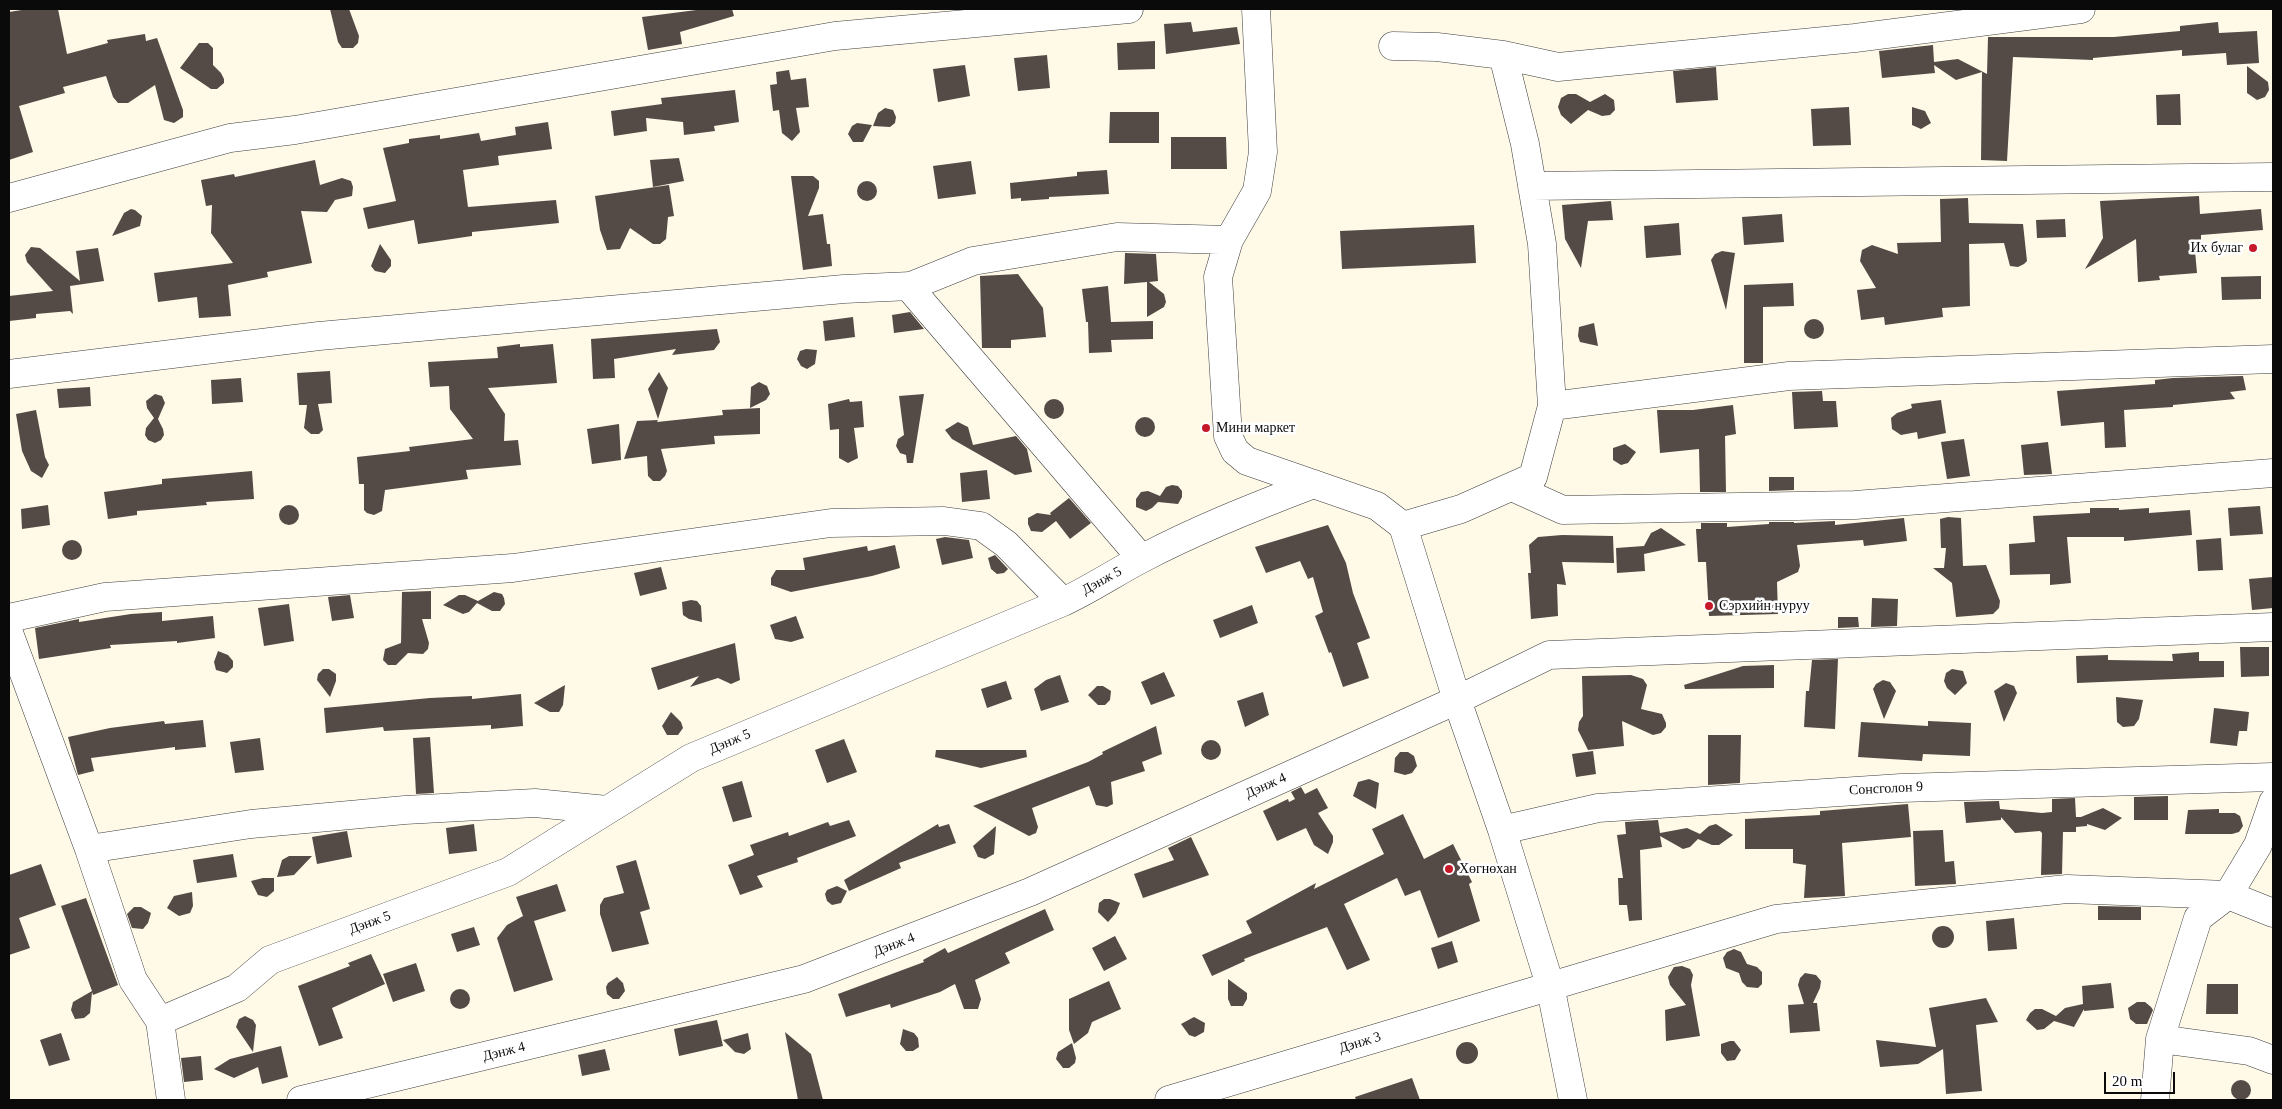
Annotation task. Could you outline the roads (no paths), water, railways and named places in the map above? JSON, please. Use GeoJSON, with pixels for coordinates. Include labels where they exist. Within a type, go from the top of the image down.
{"type":"FeatureCollection","features":[{"type":"Feature","properties":{"kind":"street"},"geometry":{"type":"LineString","coordinates":[[9,198],[230,138],[295,130],[835,36],[1129,9]]}},
{"type":"Feature","properties":{"kind":"street"},"geometry":{"type":"LineString","coordinates":[[1256,9],[1263,152],[1257,191],[1229,240],[1218,277],[1228,436],[1235,451],[1247,461],[1377,506],[1403,526],[1457,700],[1502,830],[1550,985],[1573,1100]]}},
{"type":"Feature","properties":{"kind":"street"},"geometry":{"type":"LineString","coordinates":[[1393,46],[1437,48],[1503,55],[1558,67],[1855,38],[2081,9]]}},
{"type":"Feature","properties":{"kind":"street"},"geometry":{"type":"LineString","coordinates":[[1403,526],[1461,509],[1533,477],[1552,406],[1542,244],[1524,144],[1503,55]]}},
{"type":"Feature","properties":{"kind":"street"},"geometry":{"type":"LineString","coordinates":[[1532,186],[2273,177]]}},
{"type":"Feature","properties":{"kind":"street"},"geometry":{"type":"LineString","coordinates":[[9,374],[319,336],[844,289],[908,286],[973,261],[1116,237],[1229,240]]}},
{"type":"Feature","properties":{"kind":"street"},"geometry":{"type":"LineString","coordinates":[[908,286],[1142,558]]}},
{"type":"Feature","properties":{"kind":"street"},"geometry":{"type":"LineString","coordinates":[[1552,406],[1789,376],[2273,359]]}},
{"type":"Feature","properties":{"kind":"street"},"geometry":{"type":"LineString","coordinates":[[1512,487],[1563,510],[1855,505],[2273,473]]}},
{"type":"Feature","properties":{"kind":"street","name":"Дэнж 5"},"geometry":{"type":"LineString","coordinates":[[160,1021],[237,988],[270,960],[508,872],[691,758],[1063,602],[1089,590],[1142,558],[1238,513],[1314,484]]}},
{"type":"Feature","properties":{"kind":"street"},"geometry":{"type":"LineString","coordinates":[[9,618],[105,596],[513,568],[831,523],[944,521],[981,526],[1006,544],[1063,602]]}},
{"type":"Feature","properties":{"kind":"street","name":"Дэнж 4"},"geometry":{"type":"LineString","coordinates":[[301,1100],[804,979],[1030,892],[1457,700],[1549,655],[2273,627]]}},
{"type":"Feature","properties":{"kind":"street"},"geometry":{"type":"LineString","coordinates":[[9,633],[89,849],[133,980],[160,1021],[170,1100]]}},
{"type":"Feature","properties":{"kind":"street","name":"Сонсголон 9"},"geometry":{"type":"LineString","coordinates":[[1502,830],[1608,808],[1901,788],[2273,776]]}},
{"type":"Feature","properties":{"kind":"street"},"geometry":{"type":"LineString","coordinates":[[2155,1100],[2160,1039],[2198,918],[2228,895],[2258,846],[2273,802]]}},
{"type":"Feature","properties":{"kind":"street"},"geometry":{"type":"LineString","coordinates":[[89,849],[251,824],[405,810],[535,803],[607,810]]}},
{"type":"Feature","properties":{"kind":"street","name":"Дэнж 3"},"geometry":{"type":"LineString","coordinates":[[1169,1100],[1776,919],[2067,889],[2228,895],[2273,913]]}},
{"type":"Feature","properties":{"kind":"street"},"geometry":{"type":"LineString","coordinates":[[2160,1039],[2249,1051],[2273,1060]]}},
{"type":"Feature","properties":{"kind":"place","name":"Их булаг"},"geometry":{"type":"Point","coordinates":[2253,248]}},
{"type":"Feature","properties":{"kind":"place","name":"Мини маркет"},"geometry":{"type":"Point","coordinates":[1206,428]}},
{"type":"Feature","properties":{"kind":"place","name":"Сэрхийн нуруу"},"geometry":{"type":"Point","coordinates":[1709,606]}},
{"type":"Feature","properties":{"kind":"place","name":"Хөгнөхан"},"geometry":{"type":"Point","coordinates":[1449,869]}}]}
